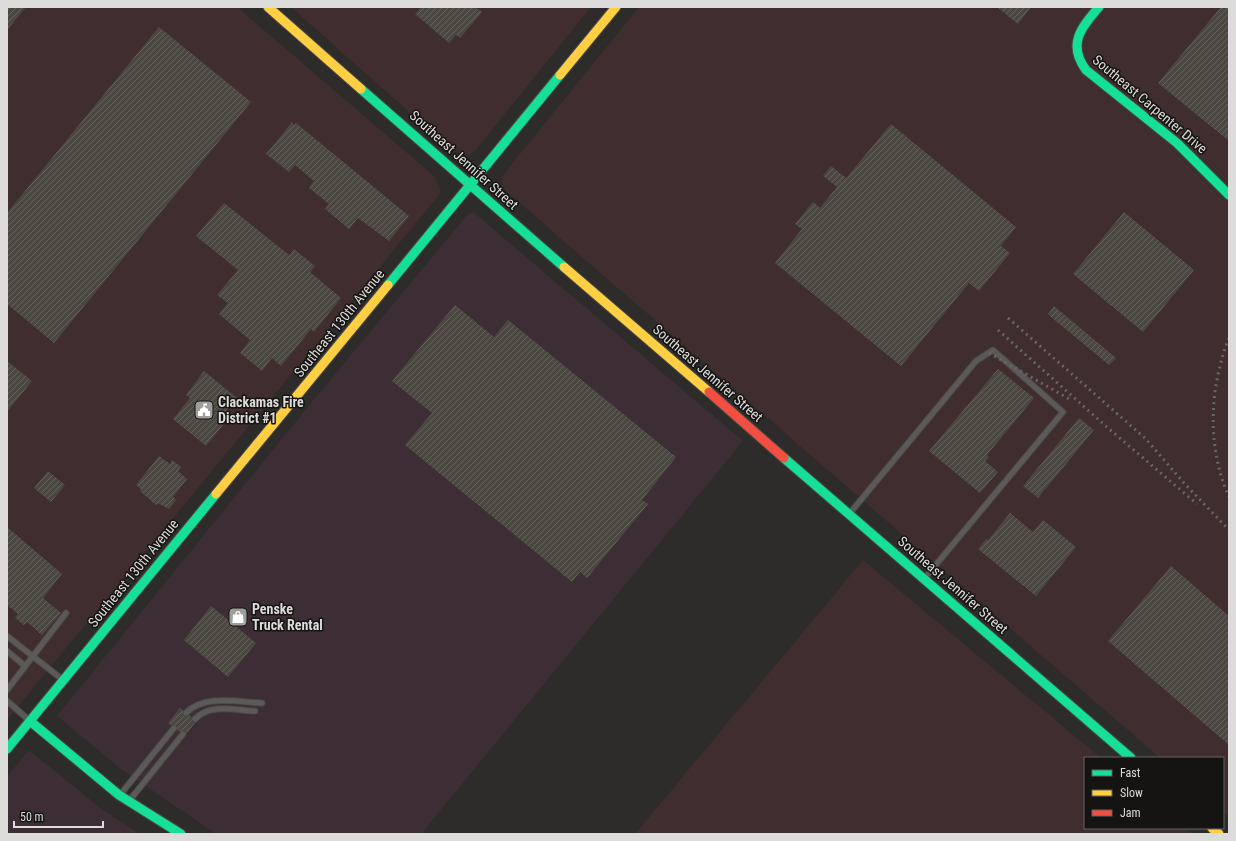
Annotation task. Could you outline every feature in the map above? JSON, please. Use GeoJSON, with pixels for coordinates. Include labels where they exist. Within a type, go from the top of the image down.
{"type":"FeatureCollection","features":[{"type":"Feature","properties":{"kind":"street","name":"Southeast Jennifer Street"},"geometry":{"type":"LineString","coordinates":[[268,7],[470,185],[1130,757]]}},
{"type":"Feature","properties":{"kind":"street","name":"Southeast 130th Avenue"},"geometry":{"type":"LineString","coordinates":[[7,749],[616,7]]}},
{"type":"Feature","properties":{"kind":"street","name":"Southeast Carpenter Drive"},"geometry":{"type":"LineString","coordinates":[[1099,7],[1083,28],[1077,40],[1076,50],[1079,62],[1086,70],[1177,143],[1229,195]]}},
{"type":"Feature","properties":{"kind":"street"},"geometry":{"type":"LineString","coordinates":[[30,721],[119,795],[181,834]]}},
{"type":"Feature","properties":{"kind":"lane"},"geometry":{"type":"LineString","coordinates":[[849,514],[976,362],[993,350],[1062,412],[924,579]]}},
{"type":"Feature","properties":{"kind":"lane"},"geometry":{"type":"LineString","coordinates":[[7,690],[66,613]]}},
{"type":"Feature","properties":{"kind":"lane"},"geometry":{"type":"LineString","coordinates":[[7,636],[63,680]]}},
{"type":"Feature","properties":{"kind":"lane"},"geometry":{"type":"LineString","coordinates":[[7,650],[26,666]]}},
{"type":"Feature","properties":{"kind":"lane"},"geometry":{"type":"LineString","coordinates":[[7,701],[30,721]]}},
{"type":"Feature","properties":{"kind":"lane"},"geometry":{"type":"LineString","coordinates":[[186,713],[199,703],[220,701],[262,703]]}},
{"type":"Feature","properties":{"kind":"lane"},"geometry":{"type":"LineString","coordinates":[[195,719],[200,714],[208,710],[218,709],[255,712]]}},
{"type":"Feature","properties":{"kind":"lane"},"geometry":{"type":"LineString","coordinates":[[119,795],[174,728]]}},
{"type":"Feature","properties":{"kind":"lane"},"geometry":{"type":"LineString","coordinates":[[128,801],[183,734]]}},
{"type":"Feature","properties":{"kind":"shaded area"},"geometry":{"type":"Polygon","coordinates":[[[7,7],[237,7],[435,177],[441,190],[439,195],[7,720],[7,7]]]}},
{"type":"Feature","properties":{"kind":"shaded area"},"geometry":{"type":"Polygon","coordinates":[[[291,7],[591,7],[475,151],[469,155],[461,154],[452,150],[291,7]]]}},
{"type":"Feature","properties":{"kind":"shaded area"},"geometry":{"type":"Polygon","coordinates":[[[639,7],[1229,7],[1229,817],[1224,813],[1224,757],[1159,757],[507,192],[502,186],[501,180],[503,175],[639,7]]]}},
{"type":"Feature","properties":{"kind":"shaded area"},"geometry":{"type":"Polygon","coordinates":[[[473,212],[743,441],[421,834],[216,834],[121,769],[57,716],[307,408],[468,214],[473,212]]]}},
{"type":"Feature","properties":{"kind":"shaded area"},"geometry":{"type":"Polygon","coordinates":[[[863,560],[1100,757],[1084,757],[1084,829],[1187,829],[1193,834],[635,834],[863,560]]]}},
{"type":"Feature","properties":{"kind":"shaded area"},"geometry":{"type":"Polygon","coordinates":[[[29,750],[103,810],[140,834],[7,834],[7,776],[29,750]]]}},
{"type":"Feature","properties":{"kind":"building"},"geometry":{"type":"Polygon","coordinates":[[[7,7],[26,7],[7,30],[7,7]]]}},
{"type":"Feature","properties":{"kind":"building"},"geometry":{"type":"Polygon","coordinates":[[[421,7],[475,7],[482,12],[460,38],[456,35],[449,43],[415,14],[421,7]]]}},
{"type":"Feature","properties":{"kind":"building"},"geometry":{"type":"Polygon","coordinates":[[[997,7],[1031,7],[1018,24],[997,7]]]}},
{"type":"Feature","properties":{"kind":"building"},"geometry":{"type":"Polygon","coordinates":[[[1221,7],[1229,7],[1229,141],[1158,83],[1221,7]]]}},
{"type":"Feature","properties":{"kind":"building"},"geometry":{"type":"Polygon","coordinates":[[[159,27],[251,102],[54,343],[7,304],[7,213],[159,27]]]}},
{"type":"Feature","properties":{"kind":"building"},"geometry":{"type":"Polygon","coordinates":[[[292,122],[294,125],[296,123],[409,216],[389,241],[358,218],[349,229],[325,209],[329,204],[309,188],[314,181],[295,165],[289,172],[266,154],[292,122]]]}},
{"type":"Feature","properties":{"kind":"building"},"geometry":{"type":"Polygon","coordinates":[[[891,124],[1016,227],[1001,246],[1010,253],[979,291],[969,283],[901,366],[775,263],[802,229],[795,224],[813,202],[820,208],[837,187],[823,176],[831,166],[846,178],[891,124]]]}},
{"type":"Feature","properties":{"kind":"building"},"geometry":{"type":"Polygon","coordinates":[[[224,203],[289,255],[294,249],[315,266],[310,272],[341,298],[314,332],[311,329],[281,366],[272,358],[262,371],[240,353],[250,340],[219,314],[228,303],[217,295],[238,270],[196,236],[224,203]]]}},
{"type":"Feature","properties":{"kind":"building"},"geometry":{"type":"Polygon","coordinates":[[[1124,212],[1194,270],[1143,332],[1073,274],[1124,212]]]}},
{"type":"Feature","properties":{"kind":"building"},"geometry":{"type":"Polygon","coordinates":[[[455,305],[494,337],[508,320],[676,457],[642,500],[648,504],[587,578],[580,572],[572,582],[405,445],[432,413],[392,381],[455,305]]]}},
{"type":"Feature","properties":{"kind":"building"},"geometry":{"type":"Polygon","coordinates":[[[1054,306],[1116,358],[1109,365],[1051,317],[1048,314],[1054,306]]]}},
{"type":"Feature","properties":{"kind":"building"},"geometry":{"type":"Polygon","coordinates":[[[7,361],[32,381],[7,412],[7,361]]]}},
{"type":"Feature","properties":{"kind":"building"},"geometry":{"type":"Polygon","coordinates":[[[998,369],[1034,398],[987,455],[989,457],[985,461],[998,472],[980,493],[929,451],[998,369]]]}},
{"type":"Feature","properties":{"kind":"building","name":"Clackamas Fire District #1"},"geometry":{"type":"Polygon","coordinates":[[[204,371],[237,398],[218,421],[223,425],[206,446],[173,419],[190,398],[186,395],[204,371]]]}},
{"type":"Feature","properties":{"kind":"building"},"geometry":{"type":"Polygon","coordinates":[[[1079,418],[1094,430],[1038,498],[1023,486],[1079,418]]]}},
{"type":"Feature","properties":{"kind":"building"},"geometry":{"type":"Polygon","coordinates":[[[159,456],[170,464],[172,460],[181,467],[178,471],[187,479],[173,497],[176,500],[169,509],[158,503],[156,505],[140,491],[141,489],[136,485],[159,456]]]}},
{"type":"Feature","properties":{"kind":"building"},"geometry":{"type":"Polygon","coordinates":[[[48,471],[65,485],[51,502],[34,488],[48,471]]]}},
{"type":"Feature","properties":{"kind":"building"},"geometry":{"type":"Polygon","coordinates":[[[1010,513],[1033,532],[1043,520],[1076,547],[1036,596],[978,549],[987,538],[988,540],[1010,513]]]}},
{"type":"Feature","properties":{"kind":"building"},"geometry":{"type":"Polygon","coordinates":[[[7,527],[62,574],[43,598],[61,613],[42,635],[27,622],[24,625],[15,618],[18,614],[7,605],[7,527]]]}},
{"type":"Feature","properties":{"kind":"building"},"geometry":{"type":"Polygon","coordinates":[[[1171,566],[1229,616],[1229,745],[1108,641],[1171,566]]]}},
{"type":"Feature","properties":{"kind":"building"},"geometry":{"type":"Polygon","coordinates":[[[211,606],[256,643],[228,677],[184,640],[211,606]]]}},
{"type":"Feature","properties":{"kind":"building"},"geometry":{"type":"Polygon","coordinates":[[[180,708],[183,710],[183,716],[189,715],[195,723],[187,733],[183,730],[180,732],[177,730],[177,725],[171,725],[168,723],[180,708]]]}},
{"type":"Feature","properties":{"kind":"railway"},"geometry":{"type":"LineString","coordinates":[[1008,318],[1146,439],[1183,482],[1229,530]]}},
{"type":"Feature","properties":{"kind":"railway"},"geometry":{"type":"LineString","coordinates":[[998,330],[1108,428],[1197,504]]}},
{"type":"Feature","properties":{"kind":"railway"},"geometry":{"type":"LineString","coordinates":[[1229,338],[1217,377],[1213,418],[1217,459],[1229,497]]}},
{"type":"Feature","properties":{"kind":"railway"},"geometry":{"type":"LineString","coordinates":[[989,353],[1071,400]]}},
{"type":"Feature","properties":{"kind":"traffic: fast"},"geometry":{"type":"LineString","coordinates":[[1099,7],[1082,29],[1077,44],[1077,52],[1080,61],[1086,70],[1177,143],[1229,195]]}},
{"type":"Feature","properties":{"kind":"traffic: fast"},"geometry":{"type":"LineString","coordinates":[[388,285],[560,75]]}},
{"type":"Feature","properties":{"kind":"traffic: fast"},"geometry":{"type":"LineString","coordinates":[[361,89],[564,267]]}},
{"type":"Feature","properties":{"kind":"traffic: fast"},"geometry":{"type":"LineString","coordinates":[[784,458],[1130,757]]}},
{"type":"Feature","properties":{"kind":"traffic: fast"},"geometry":{"type":"LineString","coordinates":[[7,749],[216,494]]}},
{"type":"Feature","properties":{"kind":"traffic: fast"},"geometry":{"type":"LineString","coordinates":[[30,721],[119,795],[181,834]]}},
{"type":"Feature","properties":{"kind":"traffic: slow"},"geometry":{"type":"LineString","coordinates":[[268,7],[361,89]]}},
{"type":"Feature","properties":{"kind":"traffic: slow"},"geometry":{"type":"LineString","coordinates":[[560,75],[616,7]]}},
{"type":"Feature","properties":{"kind":"traffic: slow"},"geometry":{"type":"LineString","coordinates":[[564,267],[709,392]]}},
{"type":"Feature","properties":{"kind":"traffic: slow"},"geometry":{"type":"LineString","coordinates":[[216,494],[388,285]]}},
{"type":"Feature","properties":{"kind":"traffic: slow"},"geometry":{"type":"LineString","coordinates":[[1213,829],[1219,834]]}},
{"type":"Feature","properties":{"kind":"traffic: jam"},"geometry":{"type":"LineString","coordinates":[[709,392],[784,458]]}},
{"type":"Feature","properties":{"kind":"place","name":"Clackamas Fire District #1"},"geometry":{"type":"Point","coordinates":[204,410]}},
{"type":"Feature","properties":{"kind":"place","name":"Penske Truck Rental"},"geometry":{"type":"Point","coordinates":[238,617]}}]}
